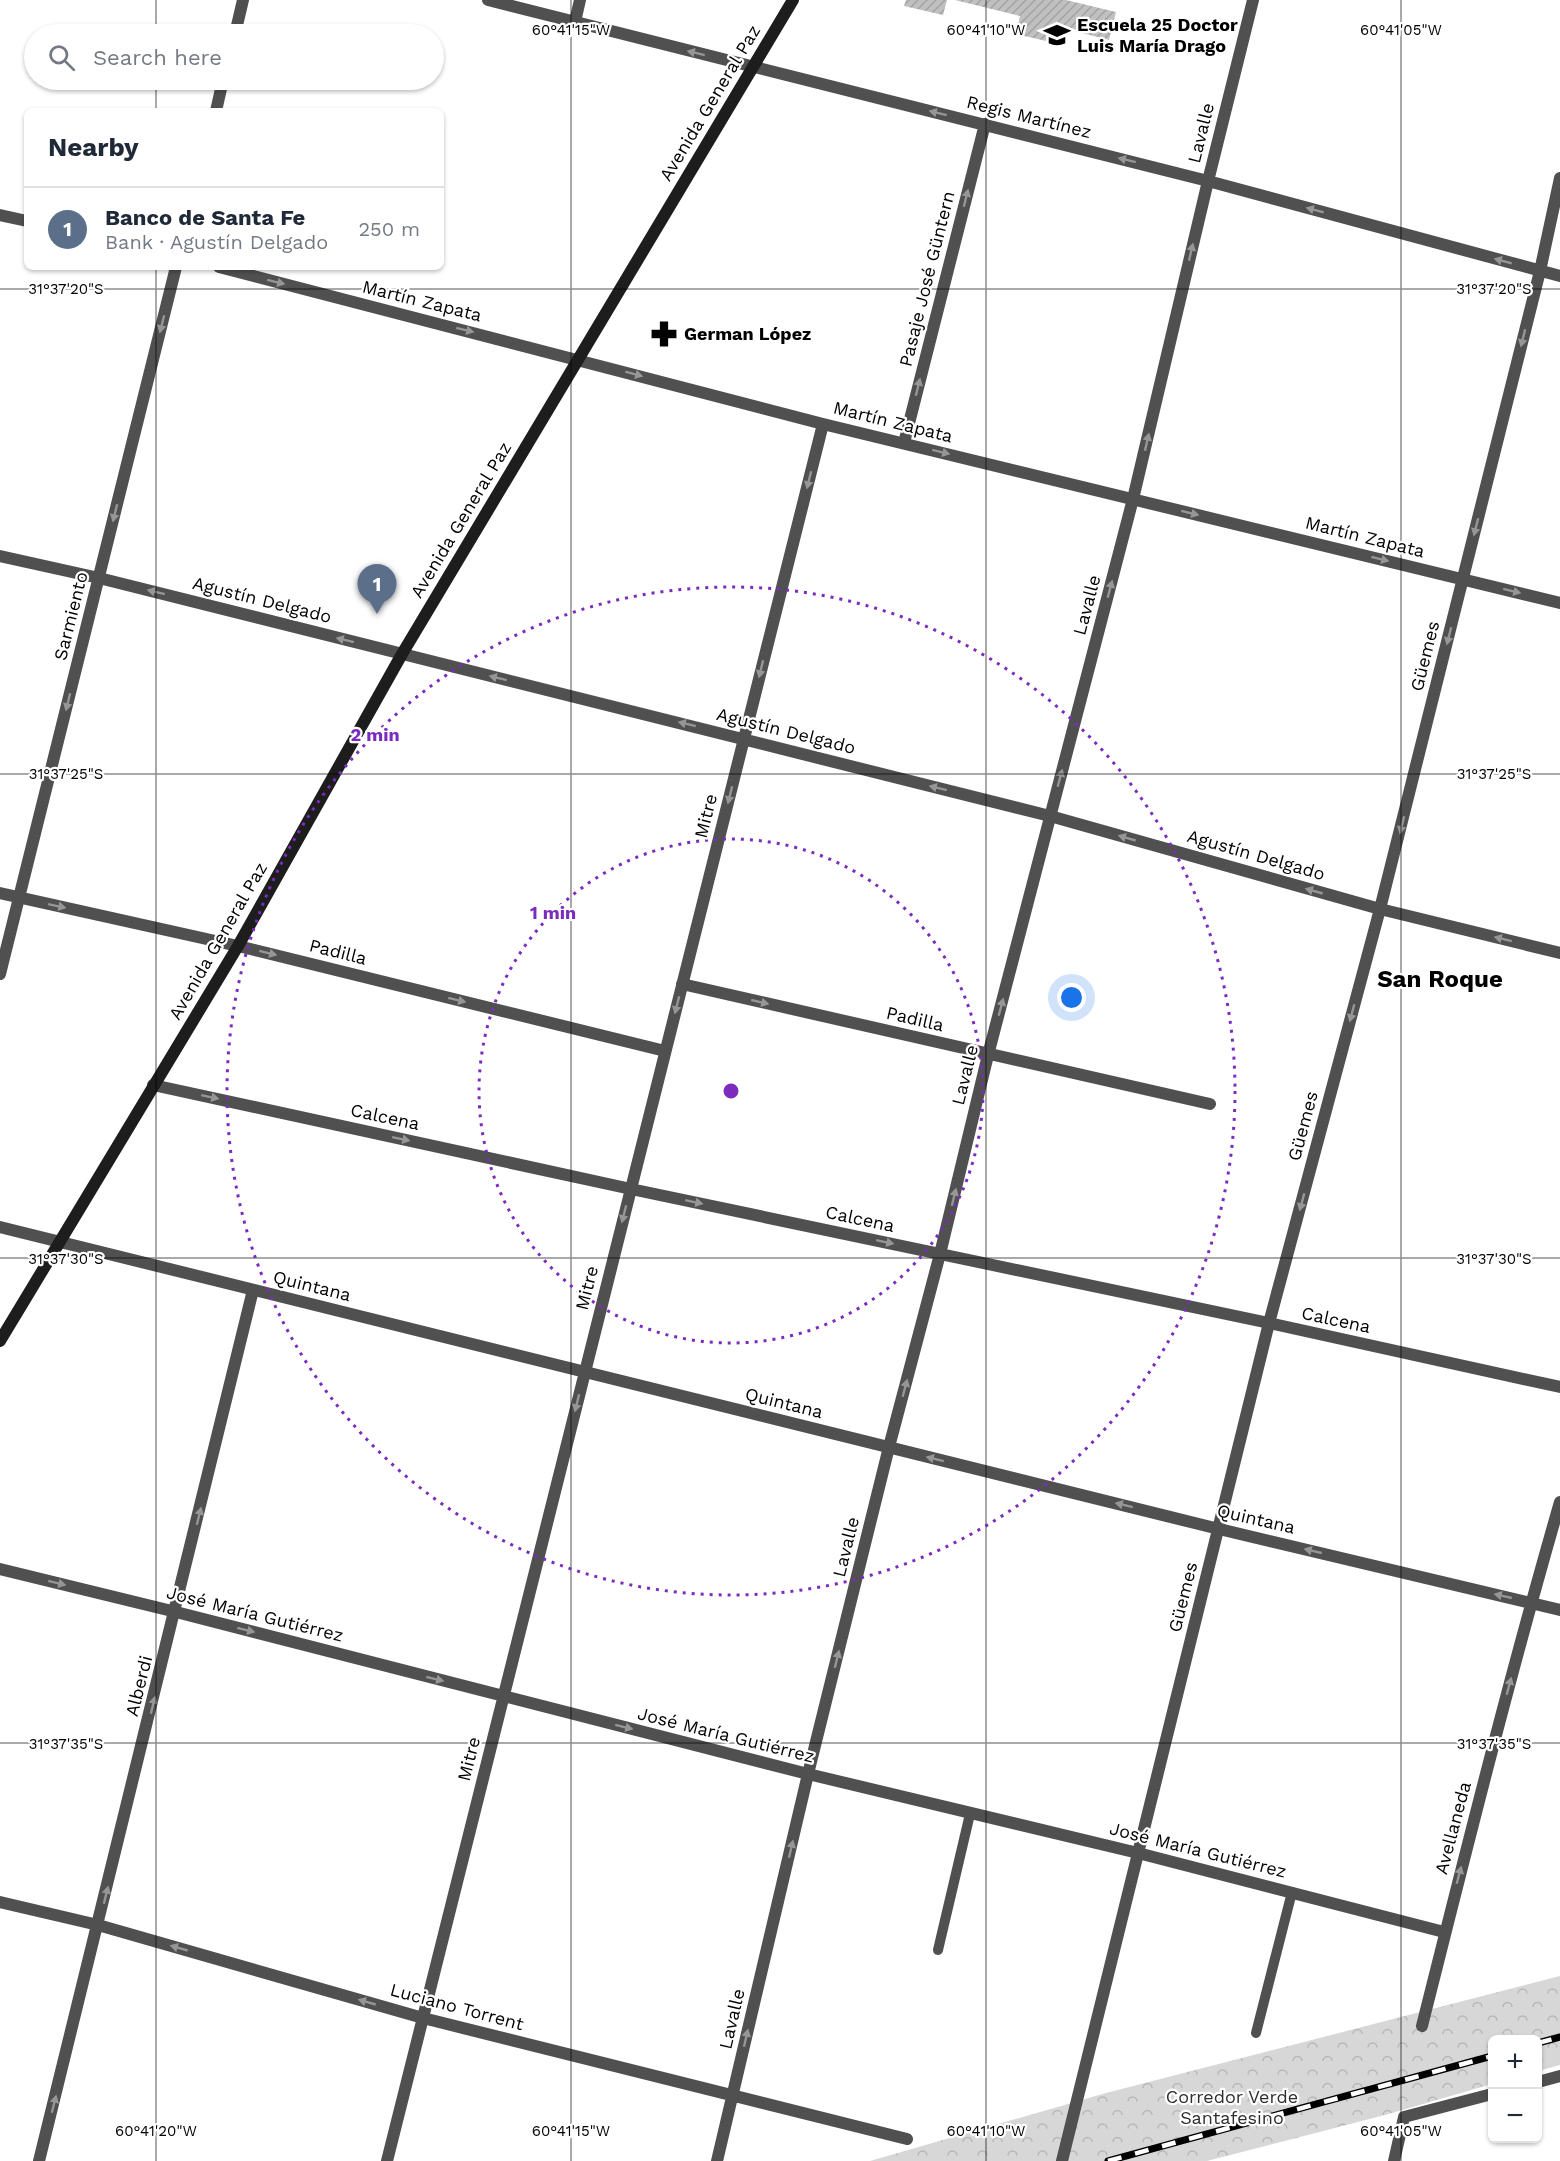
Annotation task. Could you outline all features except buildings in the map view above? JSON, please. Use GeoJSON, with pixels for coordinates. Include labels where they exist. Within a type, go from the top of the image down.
{"type":"FeatureCollection","features":[{"type":"Feature","properties":{"kind":"main road","name":"Avenida General Paz"},"geometry":{"type":"LineString","coordinates":[[0,1341],[238,946],[402,654],[793,0]]}},
{"type":"Feature","properties":{"kind":"street"},"geometry":{"type":"LineString","coordinates":[[237,24],[243,0]]}},
{"type":"Feature","properties":{"kind":"street","name":"Regis Martínez"},"geometry":{"type":"LineString","coordinates":[[488,0],[1208,181],[1560,276]]}},
{"type":"Feature","properties":{"kind":"street"},"geometry":{"type":"LineString","coordinates":[[575,22],[580,0]]}},
{"type":"Feature","properties":{"kind":"street","name":"Lavalle"},"geometry":{"type":"LineString","coordinates":[[717,2161],[808,1774],[889,1447],[940,1254],[988,1055],[1133,499],[1253,0]]}},
{"type":"Feature","properties":{"kind":"street"},"geometry":{"type":"LineString","coordinates":[[217,108],[221,90]]}},
{"type":"Feature","properties":{"kind":"street","name":"Pasaje José Güntern"},"geometry":{"type":"LineString","coordinates":[[904,443],[985,124]]}},
{"type":"Feature","properties":{"kind":"street","name":"Güemes"},"geometry":{"type":"LineString","coordinates":[[1062,2161],[1269,1323],[1380,909],[1463,579],[1540,271],[1560,178]]}},
{"type":"Feature","properties":{"kind":"street"},"geometry":{"type":"LineString","coordinates":[[0,215],[24,220]]}},
{"type":"Feature","properties":{"kind":"street","name":"Sarmiento"},"geometry":{"type":"LineString","coordinates":[[0,974],[176,270]]}},
{"type":"Feature","properties":{"kind":"street","name":"Martín Zapata"},"geometry":{"type":"LineString","coordinates":[[231,270],[823,423],[1560,603]]}},
{"type":"Feature","properties":{"kind":"street","name":"Mitre"},"geometry":{"type":"LineString","coordinates":[[387,2161],[823,423]]}},
{"type":"Feature","properties":{"kind":"street","name":"Agustín Delgado"},"geometry":{"type":"LineString","coordinates":[[0,556],[99,578],[744,738],[1050,816],[1380,909],[1560,953]]}},
{"type":"Feature","properties":{"kind":"street","name":"Padilla"},"geometry":{"type":"LineString","coordinates":[[0,893],[238,946],[665,1051]]}},
{"type":"Feature","properties":{"kind":"street","name":"Padilla"},"geometry":{"type":"LineString","coordinates":[[682,984],[1210,1104]]}},
{"type":"Feature","properties":{"kind":"street","name":"Calcena"},"geometry":{"type":"LineString","coordinates":[[153,1085],[631,1189],[1269,1323],[1560,1388]]}},
{"type":"Feature","properties":{"kind":"street","name":"Quintana"},"geometry":{"type":"LineString","coordinates":[[0,1227],[1219,1529],[1560,1610]]}},
{"type":"Feature","properties":{"kind":"street","name":"Alberdi"},"geometry":{"type":"LineString","coordinates":[[39,2161],[254,1290]]}},
{"type":"Feature","properties":{"kind":"street","name":"Avellaneda"},"geometry":{"type":"LineString","coordinates":[[1422,2026],[1444,1932],[1531,1602],[1560,1502]]}},
{"type":"Feature","properties":{"kind":"street","name":"José María Gutiérrez"},"geometry":{"type":"LineString","coordinates":[[0,1569],[808,1774],[1138,1853],[1444,1932]]}},
{"type":"Feature","properties":{"kind":"street","name":"Luciano Torrent"},"geometry":{"type":"LineString","coordinates":[[0,1902],[98,1925],[423,2018],[907,2139]]}},
{"type":"Feature","properties":{"kind":"street"},"geometry":{"type":"LineString","coordinates":[[1542,2081],[1560,2076]]}},
{"type":"Feature","properties":{"kind":"street"},"geometry":{"type":"LineString","coordinates":[[1394,2161],[1404,2117],[1488,2095]]}},
{"type":"Feature","properties":{"kind":"lane"},"geometry":{"type":"LineString","coordinates":[[938,1950],[970,1814]]}},
{"type":"Feature","properties":{"kind":"lane"},"geometry":{"type":"LineString","coordinates":[[1256,2033],[1292,1892]]}},
{"type":"Feature","properties":{"kind":"green space","name":"Corredor Verde Santafesino"},"geometry":{"type":"Polygon","coordinates":[[[1560,1976],[1560,2065],[1542,2070],[1542,2035],[1488,2035],[1488,2085],[1385,2115],[1207,2161],[870,2161],[1106,2093],[1560,1976]]]}},
{"type":"Feature","properties":{"kind":"railway"},"geometry":{"type":"LineString","coordinates":[[1542,2042],[1560,2037]]}},
{"type":"Feature","properties":{"kind":"railway"},"geometry":{"type":"LineString","coordinates":[[1108,2161],[1488,2057]]}},
{"type":"Feature","properties":{"kind":"place","name":"Escuela 25 Doctor Luis María Drago"},"geometry":{"type":"Point","coordinates":[1057,35]}},
{"type":"Feature","properties":{"kind":"place","name":"German López"},"geometry":{"type":"Point","coordinates":[664,334]}},
{"type":"Feature","properties":{"kind":"place","name":"Banco de Santa Fe"},"geometry":{"type":"Point","coordinates":[377,614]}},
{"type":"Feature","properties":{"kind":"district","name":"San Roque"},"geometry":{"type":"Point","coordinates":[1440,979]}}]}
